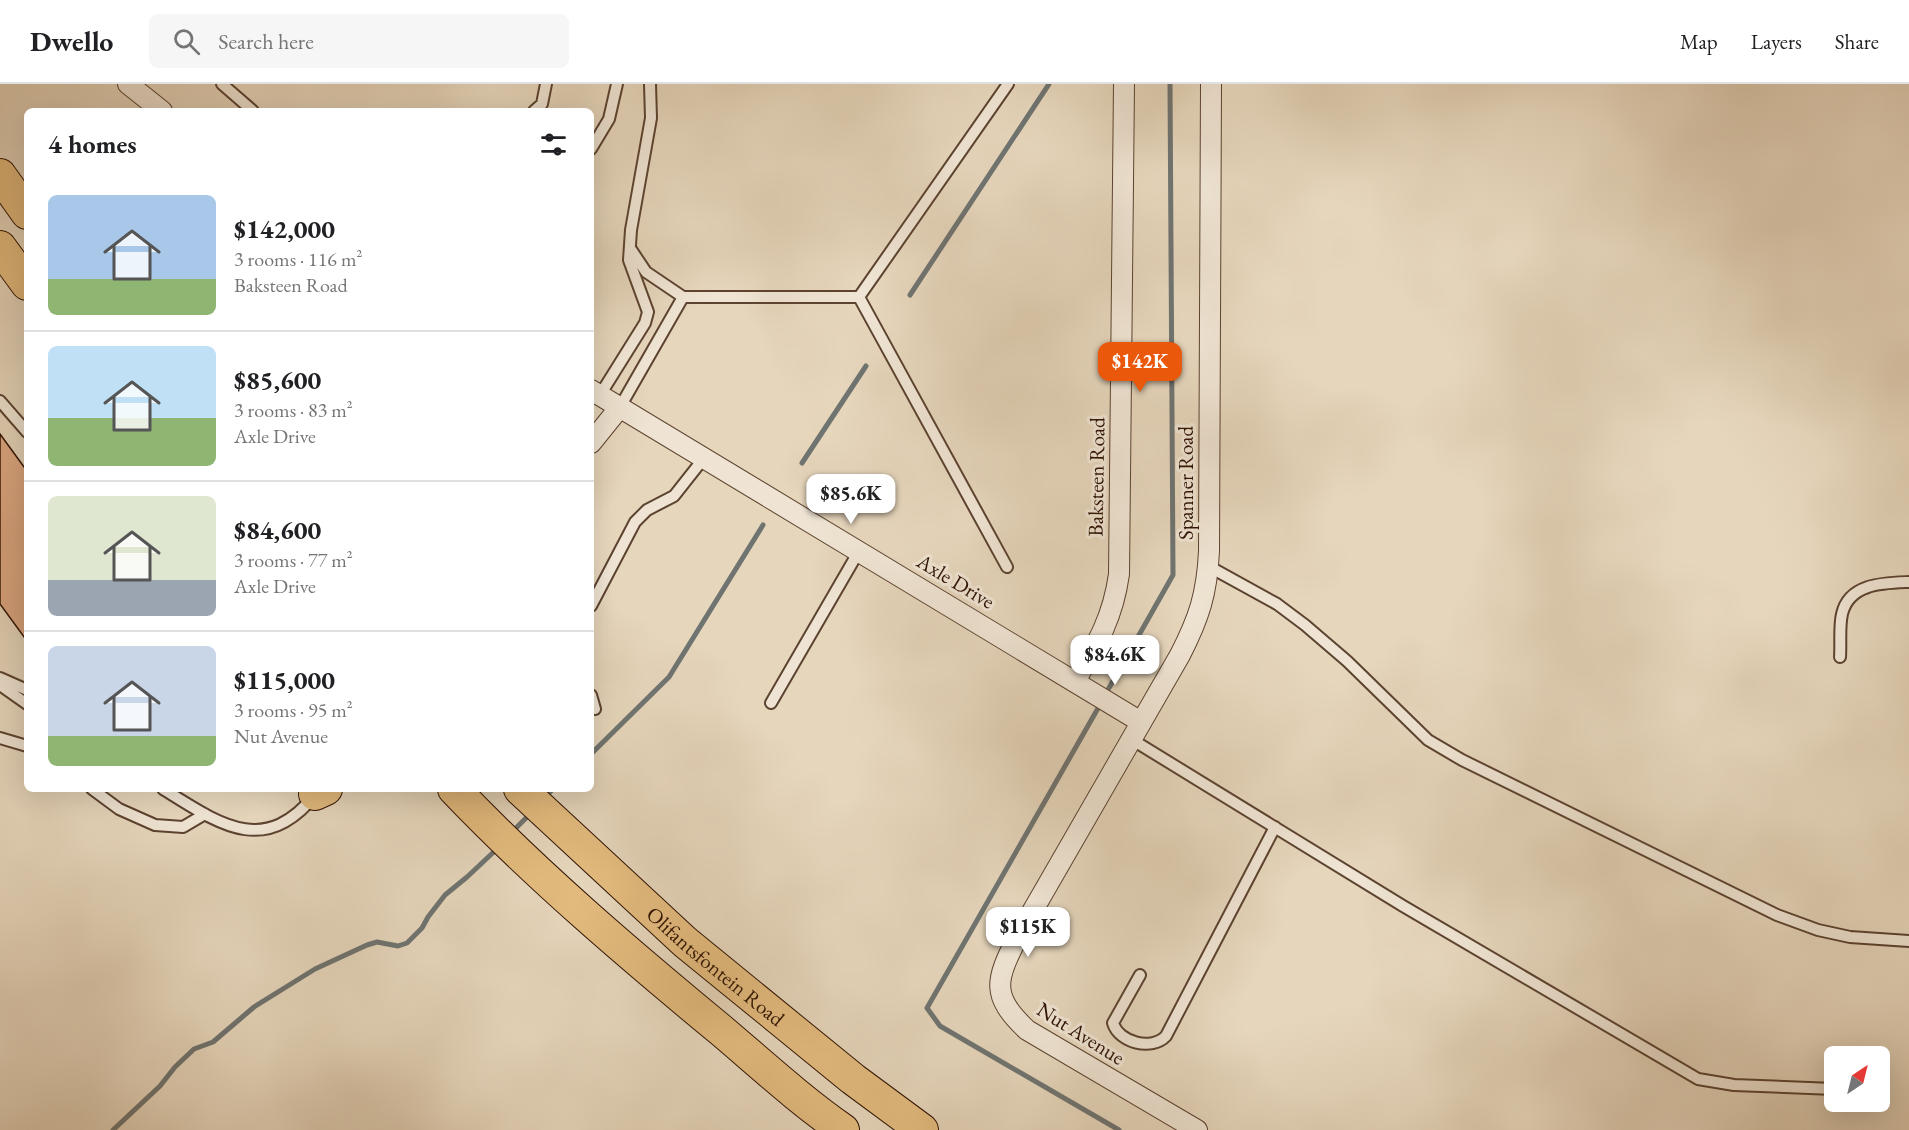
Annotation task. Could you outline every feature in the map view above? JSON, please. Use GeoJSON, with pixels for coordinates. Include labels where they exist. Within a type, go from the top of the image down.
{"type":"FeatureCollection","features":[{"type":"Feature","properties":{"kind":"main road"},"geometry":{"type":"LineString","coordinates":[[0,175],[24,209]]}},
{"type":"Feature","properties":{"kind":"main road"},"geometry":{"type":"LineString","coordinates":[[0,247],[24,281]]}},
{"type":"Feature","properties":{"kind":"main road"},"geometry":{"type":"LineString","coordinates":[[445,792],[486,822]]}},
{"type":"Feature","properties":{"kind":"main road"},"geometry":{"type":"LineString","coordinates":[[457,792],[533,867],[683,1000],[819,1113],[843,1130]]}},
{"type":"Feature","properties":{"kind":"main road","name":"Olifantsfontein Road"},"geometry":{"type":"LineString","coordinates":[[523,792],[685,942],[853,1079],[922,1130]]}},
{"type":"Feature","properties":{"kind":"street"},"geometry":{"type":"LineString","coordinates":[[128,84],[158,108]]}},
{"type":"Feature","properties":{"kind":"street","name":"Baksteen Road"},"geometry":{"type":"LineString","coordinates":[[1083,687],[1101,636],[1112,613],[1119,574],[1124,84]]}},
{"type":"Feature","properties":{"kind":"street","name":"Spanner Road"},"geometry":{"type":"LineString","coordinates":[[1136,731],[1198,619],[1208,566],[1211,84]]}},
{"type":"Feature","properties":{"kind":"street","name":"Axle Drive"},"geometry":{"type":"LineString","coordinates":[[595,393],[1083,687],[1119,711],[1136,731]]}},
{"type":"Feature","properties":{"kind":"street"},"geometry":{"type":"LineString","coordinates":[[594,439],[620,407]]}},
{"type":"Feature","properties":{"kind":"street","name":"Nut Avenue"},"geometry":{"type":"LineString","coordinates":[[1136,731],[1017,938],[1002,968],[999,986],[1011,1015],[1027,1030],[1197,1130]]}},
{"type":"Feature","properties":{"kind":"lane"},"geometry":{"type":"LineString","coordinates":[[222,84],[250,108]]}},
{"type":"Feature","properties":{"kind":"lane"},"geometry":{"type":"LineString","coordinates":[[537,108],[542,104],[546,84]]}},
{"type":"Feature","properties":{"kind":"lane"},"geometry":{"type":"LineString","coordinates":[[594,144],[609,119],[617,84]]}},
{"type":"Feature","properties":{"kind":"lane"},"geometry":{"type":"LineString","coordinates":[[595,393],[645,323],[648,312],[629,260],[631,230],[651,118],[650,84]]}},
{"type":"Feature","properties":{"kind":"lane"},"geometry":{"type":"LineString","coordinates":[[859,297],[1008,84]]}},
{"type":"Feature","properties":{"kind":"lane"},"geometry":{"type":"LineString","coordinates":[[630,248],[646,272],[683,297],[859,297]]}},
{"type":"Feature","properties":{"kind":"lane"},"geometry":{"type":"LineString","coordinates":[[620,407],[683,297]]}},
{"type":"Feature","properties":{"kind":"lane"},"geometry":{"type":"LineString","coordinates":[[859,297],[1007,567]]}},
{"type":"Feature","properties":{"kind":"lane"},"geometry":{"type":"LineString","coordinates":[[0,401],[24,429]]}},
{"type":"Feature","properties":{"kind":"lane"},"geometry":{"type":"LineString","coordinates":[[594,600],[634,522],[646,510],[674,495],[704,458]]}},
{"type":"Feature","properties":{"kind":"lane"},"geometry":{"type":"LineString","coordinates":[[771,703],[860,551]]}},
{"type":"Feature","properties":{"kind":"lane"},"geometry":{"type":"LineString","coordinates":[[1208,566],[1277,604],[1305,625],[1347,661],[1428,740],[1462,760],[1777,915],[1818,930],[1850,937],[1909,941]]}},
{"type":"Feature","properties":{"kind":"lane"},"geometry":{"type":"LineString","coordinates":[[1840,657],[1842,614],[1846,602],[1867,586],[1909,582]]}},
{"type":"Feature","properties":{"kind":"lane"},"geometry":{"type":"LineString","coordinates":[[0,678],[24,689]]}},
{"type":"Feature","properties":{"kind":"lane"},"geometry":{"type":"LineString","coordinates":[[0,686],[24,702]]}},
{"type":"Feature","properties":{"kind":"lane"},"geometry":{"type":"LineString","coordinates":[[1136,731],[1275,827],[1403,906],[1698,1079],[1734,1085],[1824,1089]]}},
{"type":"Feature","properties":{"kind":"lane"},"geometry":{"type":"LineString","coordinates":[[0,738],[24,745]]}},
{"type":"Feature","properties":{"kind":"lane"},"geometry":{"type":"LineString","coordinates":[[96,792],[119,809],[154,825],[183,826],[205,814]]}},
{"type":"Feature","properties":{"kind":"lane"},"geometry":{"type":"LineString","coordinates":[[179,794],[205,814],[228,825],[246,830],[262,830],[285,822],[306,806],[319,792]]}},
{"type":"Feature","properties":{"kind":"lane"},"geometry":{"type":"LineString","coordinates":[[1140,975],[1113,1023],[1115,1031],[1126,1038],[1150,1045],[1161,1042],[1166,1036],[1275,827]]}},
{"type":"Feature","properties":{"kind":"building"},"geometry":{"type":"Polygon","coordinates":[[[0,434],[24,467],[24,637],[0,604],[0,434]]]}},
{"type":"Feature","properties":{"kind":"waterway"},"geometry":{"type":"LineString","coordinates":[[910,295],[1049,84]]}},
{"type":"Feature","properties":{"kind":"waterway"},"geometry":{"type":"LineString","coordinates":[[1105,695],[1173,575],[1170,84]]}},
{"type":"Feature","properties":{"kind":"waterway"},"geometry":{"type":"LineString","coordinates":[[802,463],[866,366]]}},
{"type":"Feature","properties":{"kind":"waterway"},"geometry":{"type":"LineString","coordinates":[[594,751],[669,677],[763,525]]}},
{"type":"Feature","properties":{"kind":"waterway"},"geometry":{"type":"LineString","coordinates":[[1101,703],[927,1008],[940,1026],[1119,1130]]}},
{"type":"Feature","properties":{"kind":"waterway"},"geometry":{"type":"LineString","coordinates":[[544,798],[550,792]]}},
{"type":"Feature","properties":{"kind":"waterway"},"geometry":{"type":"LineString","coordinates":[[511,833],[532,812]]}},
{"type":"Feature","properties":{"kind":"waterway"},"geometry":{"type":"LineString","coordinates":[[113,1130],[160,1086],[175,1067],[194,1049],[213,1042],[254,1007],[315,969],[367,945],[377,942],[398,946],[407,943],[422,928],[445,895],[499,847]]}}]}
